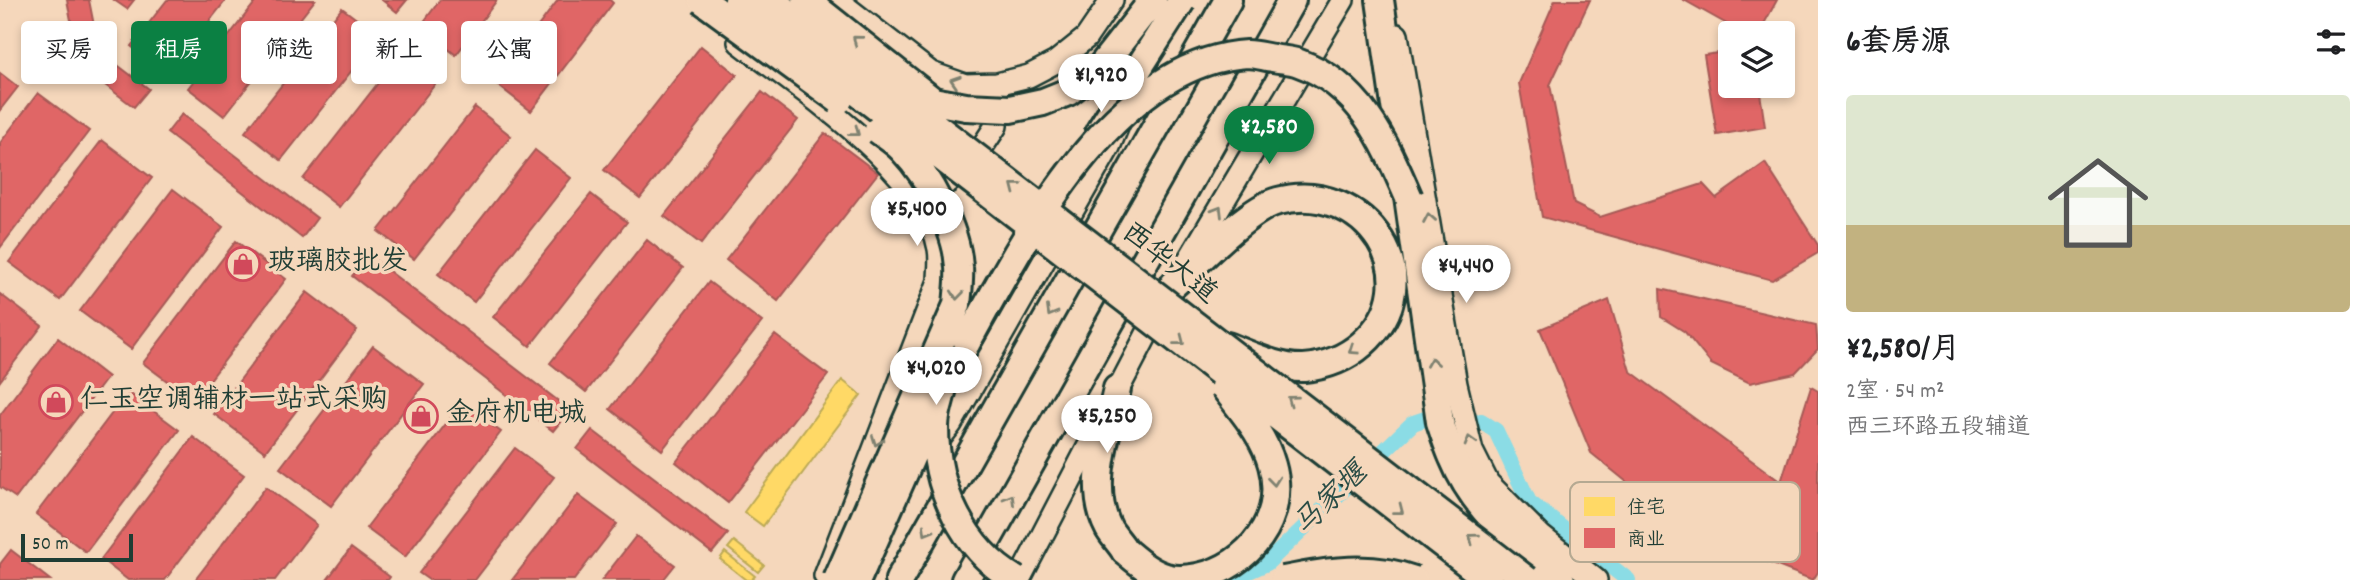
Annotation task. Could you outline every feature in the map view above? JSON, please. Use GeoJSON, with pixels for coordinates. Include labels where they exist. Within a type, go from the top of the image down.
{"type":"FeatureCollection","features":[{"type":"Feature","properties":{"kind":"highway"},"geometry":{"type":"LineString","coordinates":[[702,0],[903,149]]}},
{"type":"Feature","properties":{"kind":"highway","name":"西华大道"},"geometry":{"type":"LineString","coordinates":[[738,0],[822,52],[1211,352],[1489,580]]}},
{"type":"Feature","properties":{"kind":"highway","name":"西华大道"},"geometry":{"type":"LineString","coordinates":[[771,0],[822,52]]}},
{"type":"Feature","properties":{"kind":"highway"},"geometry":{"type":"LineString","coordinates":[[799,0],[822,52]]}},
{"type":"Feature","properties":{"kind":"highway"},"geometry":{"type":"LineString","coordinates":[[806,0],[933,101]]}},
{"type":"Feature","properties":{"kind":"highway"},"geometry":{"type":"LineString","coordinates":[[862,83],[965,107],[1010,109],[1043,102],[1068,92],[1099,69],[1153,0]]}},
{"type":"Feature","properties":{"kind":"highway"},"geometry":{"type":"LineString","coordinates":[[857,580],[944,384],[1030,230],[1085,154],[1181,0]]}},
{"type":"Feature","properties":{"kind":"highway"},"geometry":{"type":"LineString","coordinates":[[899,580],[1228,0]]}},
{"type":"Feature","properties":{"kind":"highway"},"geometry":{"type":"LineString","coordinates":[[965,580],[1292,0]]}},
{"type":"Feature","properties":{"kind":"highway"},"geometry":{"type":"LineString","coordinates":[[1380,0],[1440,422],[1453,460],[1472,493],[1496,524],[1561,580]]}},
{"type":"Feature","properties":{"kind":"highway"},"geometry":{"type":"LineString","coordinates":[[753,39],[822,52]]}},
{"type":"Feature","properties":{"kind":"highway"},"geometry":{"type":"LineString","coordinates":[[1085,154],[1117,117],[1159,84],[1208,61],[1249,54],[1299,63],[1335,82],[1362,107],[1382,138],[1409,198]]}},
{"type":"Feature","properties":{"kind":"highway"},"geometry":{"type":"LineString","coordinates":[[828,579],[957,305],[959,267],[954,238],[925,178],[903,149],[862,83]]}},
{"type":"Feature","properties":{"kind":"highway"},"geometry":{"type":"LineString","coordinates":[[1174,284],[1245,220],[1275,201],[1305,197],[1332,201],[1356,213],[1377,235],[1390,259],[1393,284],[1390,308],[1376,332],[1355,350],[1330,363],[1302,368],[1211,352]]}},
{"type":"Feature","properties":{"kind":"highway"},"geometry":{"type":"LineString","coordinates":[[1117,389],[1099,473],[1100,501],[1108,527],[1125,551],[1144,567],[1167,578],[1189,578],[1212,573],[1236,561],[1256,544],[1270,521],[1275,493],[1272,465],[1258,432],[1211,352]]}},
{"type":"Feature","properties":{"kind":"highway","name":"西华大道"},"geometry":{"type":"LineString","coordinates":[[1211,352],[1527,580]]}},
{"type":"Feature","properties":{"kind":"highway"},"geometry":{"type":"LineString","coordinates":[[944,384],[935,425],[938,462],[948,497],[955,515],[990,562],[1018,580]]}},
{"type":"Feature","properties":{"kind":"highway"},"geometry":{"type":"LineString","coordinates":[[1284,580],[1322,572],[1360,570],[1401,575],[1414,580]]}},
{"type":"Feature","properties":{"kind":"main road"},"geometry":{"type":"LineString","coordinates":[[685,0],[870,144],[911,191],[929,221],[939,249],[939,281],[828,579]]}},
{"type":"Feature","properties":{"kind":"main road"},"geometry":{"type":"LineString","coordinates":[[837,0],[931,73],[965,85],[997,84],[1029,76],[1056,62],[1086,38],[1112,0]]}},
{"type":"Feature","properties":{"kind":"main road"},"geometry":{"type":"LineString","coordinates":[[828,579],[859,528],[888,495],[923,462],[951,424],[1109,147],[1146,65],[1160,0]]}},
{"type":"Feature","properties":{"kind":"main road"},"geometry":{"type":"LineString","coordinates":[[1018,580],[1174,284],[1343,0]]}},
{"type":"Feature","properties":{"kind":"main road"},"geometry":{"type":"LineString","coordinates":[[1393,0],[1456,384],[1472,451],[1488,482],[1541,536],[1570,559]]}},
{"type":"Feature","properties":{"kind":"main road"},"geometry":{"type":"LineString","coordinates":[[911,191],[948,182],[969,167],[996,125],[997,84]]}},
{"type":"Feature","properties":{"kind":"main road"},"geometry":{"type":"LineString","coordinates":[[1574,562],[1596,580]]}},
{"type":"Feature","properties":{"kind":"building: 住宅"},"geometry":{"type":"Polygon","coordinates":[[[842,380],[861,395],[763,526],[744,512],[842,380]]]}},
{"type":"Feature","properties":{"kind":"building: 住宅"},"geometry":{"type":"Polygon","coordinates":[[[734,541],[764,565],[758,572],[728,548],[734,541]]]}},
{"type":"Feature","properties":{"kind":"building: 住宅"},"geometry":{"type":"Polygon","coordinates":[[[725,552],[755,576],[746,580],[720,559],[725,552]]]}},
{"type":"Feature","properties":{"kind":"building: 商业"},"geometry":{"type":"Polygon","coordinates":[[[67,0],[89,0],[93,21],[71,21],[67,0]]]}},
{"type":"Feature","properties":{"kind":"building: 商业"},"geometry":{"type":"Polygon","coordinates":[[[114,0],[134,0],[127,9],[114,0]]]}},
{"type":"Feature","properties":{"kind":"building: 商业"},"geometry":{"type":"Polygon","coordinates":[[[167,0],[226,0],[209,21],[151,21],[167,0]]]}},
{"type":"Feature","properties":{"kind":"building: 商业"},"geometry":{"type":"Polygon","coordinates":[[[257,0],[315,0],[299,21],[241,21],[241,84],[249,84],[224,116],[188,88],[191,84],[227,84],[227,38],[257,0]]]}},
{"type":"Feature","properties":{"kind":"building: 商业"},"geometry":{"type":"Polygon","coordinates":[[[382,0],[407,0],[397,12],[382,0]]]}},
{"type":"Feature","properties":{"kind":"building: 商业"},"geometry":{"type":"Polygon","coordinates":[[[440,0],[497,0],[481,21],[461,21],[461,48],[456,55],[447,48],[447,21],[424,21],[440,0]]]}},
{"type":"Feature","properties":{"kind":"building: 商业"},"geometry":{"type":"Polygon","coordinates":[[[558,0],[610,0],[613,3],[557,77],[557,21],[542,21],[558,0]]]}},
{"type":"Feature","properties":{"kind":"building: 商业"},"geometry":{"type":"Polygon","coordinates":[[[1555,0],[1590,0],[1550,85],[1574,204],[1600,217],[1703,184],[1716,198],[1765,163],[1818,245],[1818,253],[1772,280],[1542,217],[1519,83],[1555,0]]]}},
{"type":"Feature","properties":{"kind":"building: 商业"},"geometry":{"type":"Polygon","coordinates":[[[1684,0],[1777,0],[1766,21],[1722,21],[1684,0]]]}},
{"type":"Feature","properties":{"kind":"building: 商业"},"geometry":{"type":"Polygon","coordinates":[[[342,8],[359,21],[351,21],[351,71],[281,160],[245,132],[283,84],[337,84],[337,21],[332,21],[342,8]]]}},
{"type":"Feature","properties":{"kind":"building: 商业"},"geometry":{"type":"Polygon","coordinates":[[[701,46],[737,75],[640,198],[604,170],[701,46]]]}},
{"type":"Feature","properties":{"kind":"building: 商业"},"geometry":{"type":"Polygon","coordinates":[[[1718,53],[1718,98],[1761,98],[1765,127],[1717,135],[1704,55],[1718,53]]]}},
{"type":"Feature","properties":{"kind":"building: 商业"},"geometry":{"type":"Polygon","coordinates":[[[117,65],[131,75],[131,84],[142,84],[149,89],[134,107],[104,84],[117,84],[117,65]]]}},
{"type":"Feature","properties":{"kind":"building: 商业"},"geometry":{"type":"Polygon","coordinates":[[[0,73],[18,87],[0,110],[0,73]]]}},
{"type":"Feature","properties":{"kind":"building: 商业"},"geometry":{"type":"Polygon","coordinates":[[[377,84],[435,84],[339,207],[303,179],[377,84]]]}},
{"type":"Feature","properties":{"kind":"building: 商业"},"geometry":{"type":"Polygon","coordinates":[[[496,84],[552,84],[531,111],[496,84]]]}},
{"type":"Feature","properties":{"kind":"building: 商业"},"geometry":{"type":"Polygon","coordinates":[[[762,92],[798,120],[701,244],[664,216],[762,92]]]}},
{"type":"Feature","properties":{"kind":"building: 商业"},"geometry":{"type":"Polygon","coordinates":[[[38,93],[89,131],[0,248],[0,143],[38,93]]]}},
{"type":"Feature","properties":{"kind":"building: 商业"},"geometry":{"type":"Polygon","coordinates":[[[475,107],[511,136],[414,259],[378,231],[475,107]]]}},
{"type":"Feature","properties":{"kind":"building: 商业"},"geometry":{"type":"Polygon","coordinates":[[[182,114],[317,218],[302,238],[167,133],[182,114]]]}},
{"type":"Feature","properties":{"kind":"building: 商业"},"geometry":{"type":"Polygon","coordinates":[[[825,133],[878,173],[778,301],[726,260],[825,133]]]}},
{"type":"Feature","properties":{"kind":"building: 商业"},"geometry":{"type":"Polygon","coordinates":[[[102,140],[152,178],[60,300],[9,262],[102,140]]]}},
{"type":"Feature","properties":{"kind":"building: 商业"},"geometry":{"type":"Polygon","coordinates":[[[535,150],[571,178],[474,302],[438,274],[535,150]]]}},
{"type":"Feature","properties":{"kind":"building: 商业"},"geometry":{"type":"Polygon","coordinates":[[[173,189],[223,227],[131,349],[80,311],[173,189]]]}},
{"type":"Feature","properties":{"kind":"building: 商业"},"geometry":{"type":"Polygon","coordinates":[[[591,194],[627,222],[530,346],[493,317],[591,194]]]}},
{"type":"Feature","properties":{"kind":"building: 商业"},"geometry":{"type":"Polygon","coordinates":[[[647,240],[683,268],[586,392],[550,363],[647,240]]]}},
{"type":"Feature","properties":{"kind":"building: 商业"},"geometry":{"type":"Polygon","coordinates":[[[236,241],[286,279],[194,401],[143,363],[236,241]]]}},
{"type":"Feature","properties":{"kind":"building: 商业"},"geometry":{"type":"Polygon","coordinates":[[[368,255],[570,410],[553,431],[352,276],[368,255]]]}},
{"type":"Feature","properties":{"kind":"building: 商业"},"geometry":{"type":"Polygon","coordinates":[[[709,282],[762,322],[662,450],[610,409],[709,282]]]}},
{"type":"Feature","properties":{"kind":"building: 商业"},"geometry":{"type":"Polygon","coordinates":[[[1660,289],[1816,325],[1818,349],[1795,373],[1750,383],[1711,364],[1685,332],[1661,317],[1660,289]]]}},
{"type":"Feature","properties":{"kind":"building: 商业"},"geometry":{"type":"Polygon","coordinates":[[[307,292],[357,330],[265,452],[214,414],[307,292]]]}},
{"type":"Feature","properties":{"kind":"building: 商业"},"geometry":{"type":"Polygon","coordinates":[[[0,294],[42,326],[0,381],[0,294]]]}},
{"type":"Feature","properties":{"kind":"building: 商业"},"geometry":{"type":"Polygon","coordinates":[[[1609,300],[1630,371],[1781,482],[1627,482],[1591,453],[1540,329],[1609,300]]]}},
{"type":"Feature","properties":{"kind":"building: 商业"},"geometry":{"type":"Polygon","coordinates":[[[775,335],[828,375],[728,503],[676,462],[775,335]]]}},
{"type":"Feature","properties":{"kind":"building: 商业"},"geometry":{"type":"Polygon","coordinates":[[[58,338],[108,377],[16,498],[0,487],[0,415],[58,338]]]}},
{"type":"Feature","properties":{"kind":"building: 商业"},"geometry":{"type":"Polygon","coordinates":[[[373,346],[424,384],[331,506],[280,468],[373,346]]]}},
{"type":"Feature","properties":{"kind":"building: 商业"},"geometry":{"type":"Polygon","coordinates":[[[1811,387],[1818,391],[1818,572],[1813,580],[1767,562],[1800,562],[1800,482],[1781,482],[1811,387]]]}},
{"type":"Feature","properties":{"kind":"building: 商业"},"geometry":{"type":"Polygon","coordinates":[[[128,392],[179,430],[86,552],[36,514],[128,392]]]}},
{"type":"Feature","properties":{"kind":"building: 商业"},"geometry":{"type":"Polygon","coordinates":[[[462,403],[501,432],[405,557],[366,528],[462,403]]]}},
{"type":"Feature","properties":{"kind":"building: 商业"},"geometry":{"type":"Polygon","coordinates":[[[592,430],[728,534],[712,553],[577,449],[592,430]]]}},
{"type":"Feature","properties":{"kind":"building: 商业"},"geometry":{"type":"Polygon","coordinates":[[[193,437],[244,475],[165,580],[128,580],[101,559],[193,437]]]}},
{"type":"Feature","properties":{"kind":"building: 商业"},"geometry":{"type":"Polygon","coordinates":[[[515,448],[554,477],[475,580],[429,580],[419,573],[515,448]]]}},
{"type":"Feature","properties":{"kind":"building: 商业"},"geometry":{"type":"Polygon","coordinates":[[[266,487],[317,525],[275,580],[195,580],[266,487]]]}},
{"type":"Feature","properties":{"kind":"building: 商业"},"geometry":{"type":"Polygon","coordinates":[[[578,495],[617,524],[574,580],[512,580],[578,495]]]}},
{"type":"Feature","properties":{"kind":"building: 商业"},"geometry":{"type":"Polygon","coordinates":[[[636,536],[675,565],[663,580],[602,580],[636,536]]]}},
{"type":"Feature","properties":{"kind":"building: 商业"},"geometry":{"type":"Polygon","coordinates":[[[351,548],[390,577],[388,580],[327,580],[351,548]]]}},
{"type":"Feature","properties":{"kind":"building: 商业"},"geometry":{"type":"Polygon","coordinates":[[[11,550],[50,580],[0,580],[0,564],[11,550]]]}},
{"type":"Feature","properties":{"kind":"waterway","name":"马家堰"},"geometry":{"type":"LineString","coordinates":[[1229,580],[1267,563],[1413,423],[1431,417]]}},
{"type":"Feature","properties":{"kind":"waterway","name":"马家堰"},"geometry":{"type":"LineString","coordinates":[[1481,421],[1496,431],[1529,502],[1570,534]]}},
{"type":"Feature","properties":{"kind":"waterway","name":"马家堰"},"geometry":{"type":"LineString","coordinates":[[1605,562],[1628,580]]}},
{"type":"Feature","properties":{"kind":"place","name":"玻璃胶批发"},"geometry":{"type":"Point","coordinates":[243,264]}},
{"type":"Feature","properties":{"kind":"place","name":"仁玉空调辅材一站式采购"},"geometry":{"type":"Point","coordinates":[56,402]}},
{"type":"Feature","properties":{"kind":"place","name":"金府机电城"},"geometry":{"type":"Point","coordinates":[421,416]}}]}
